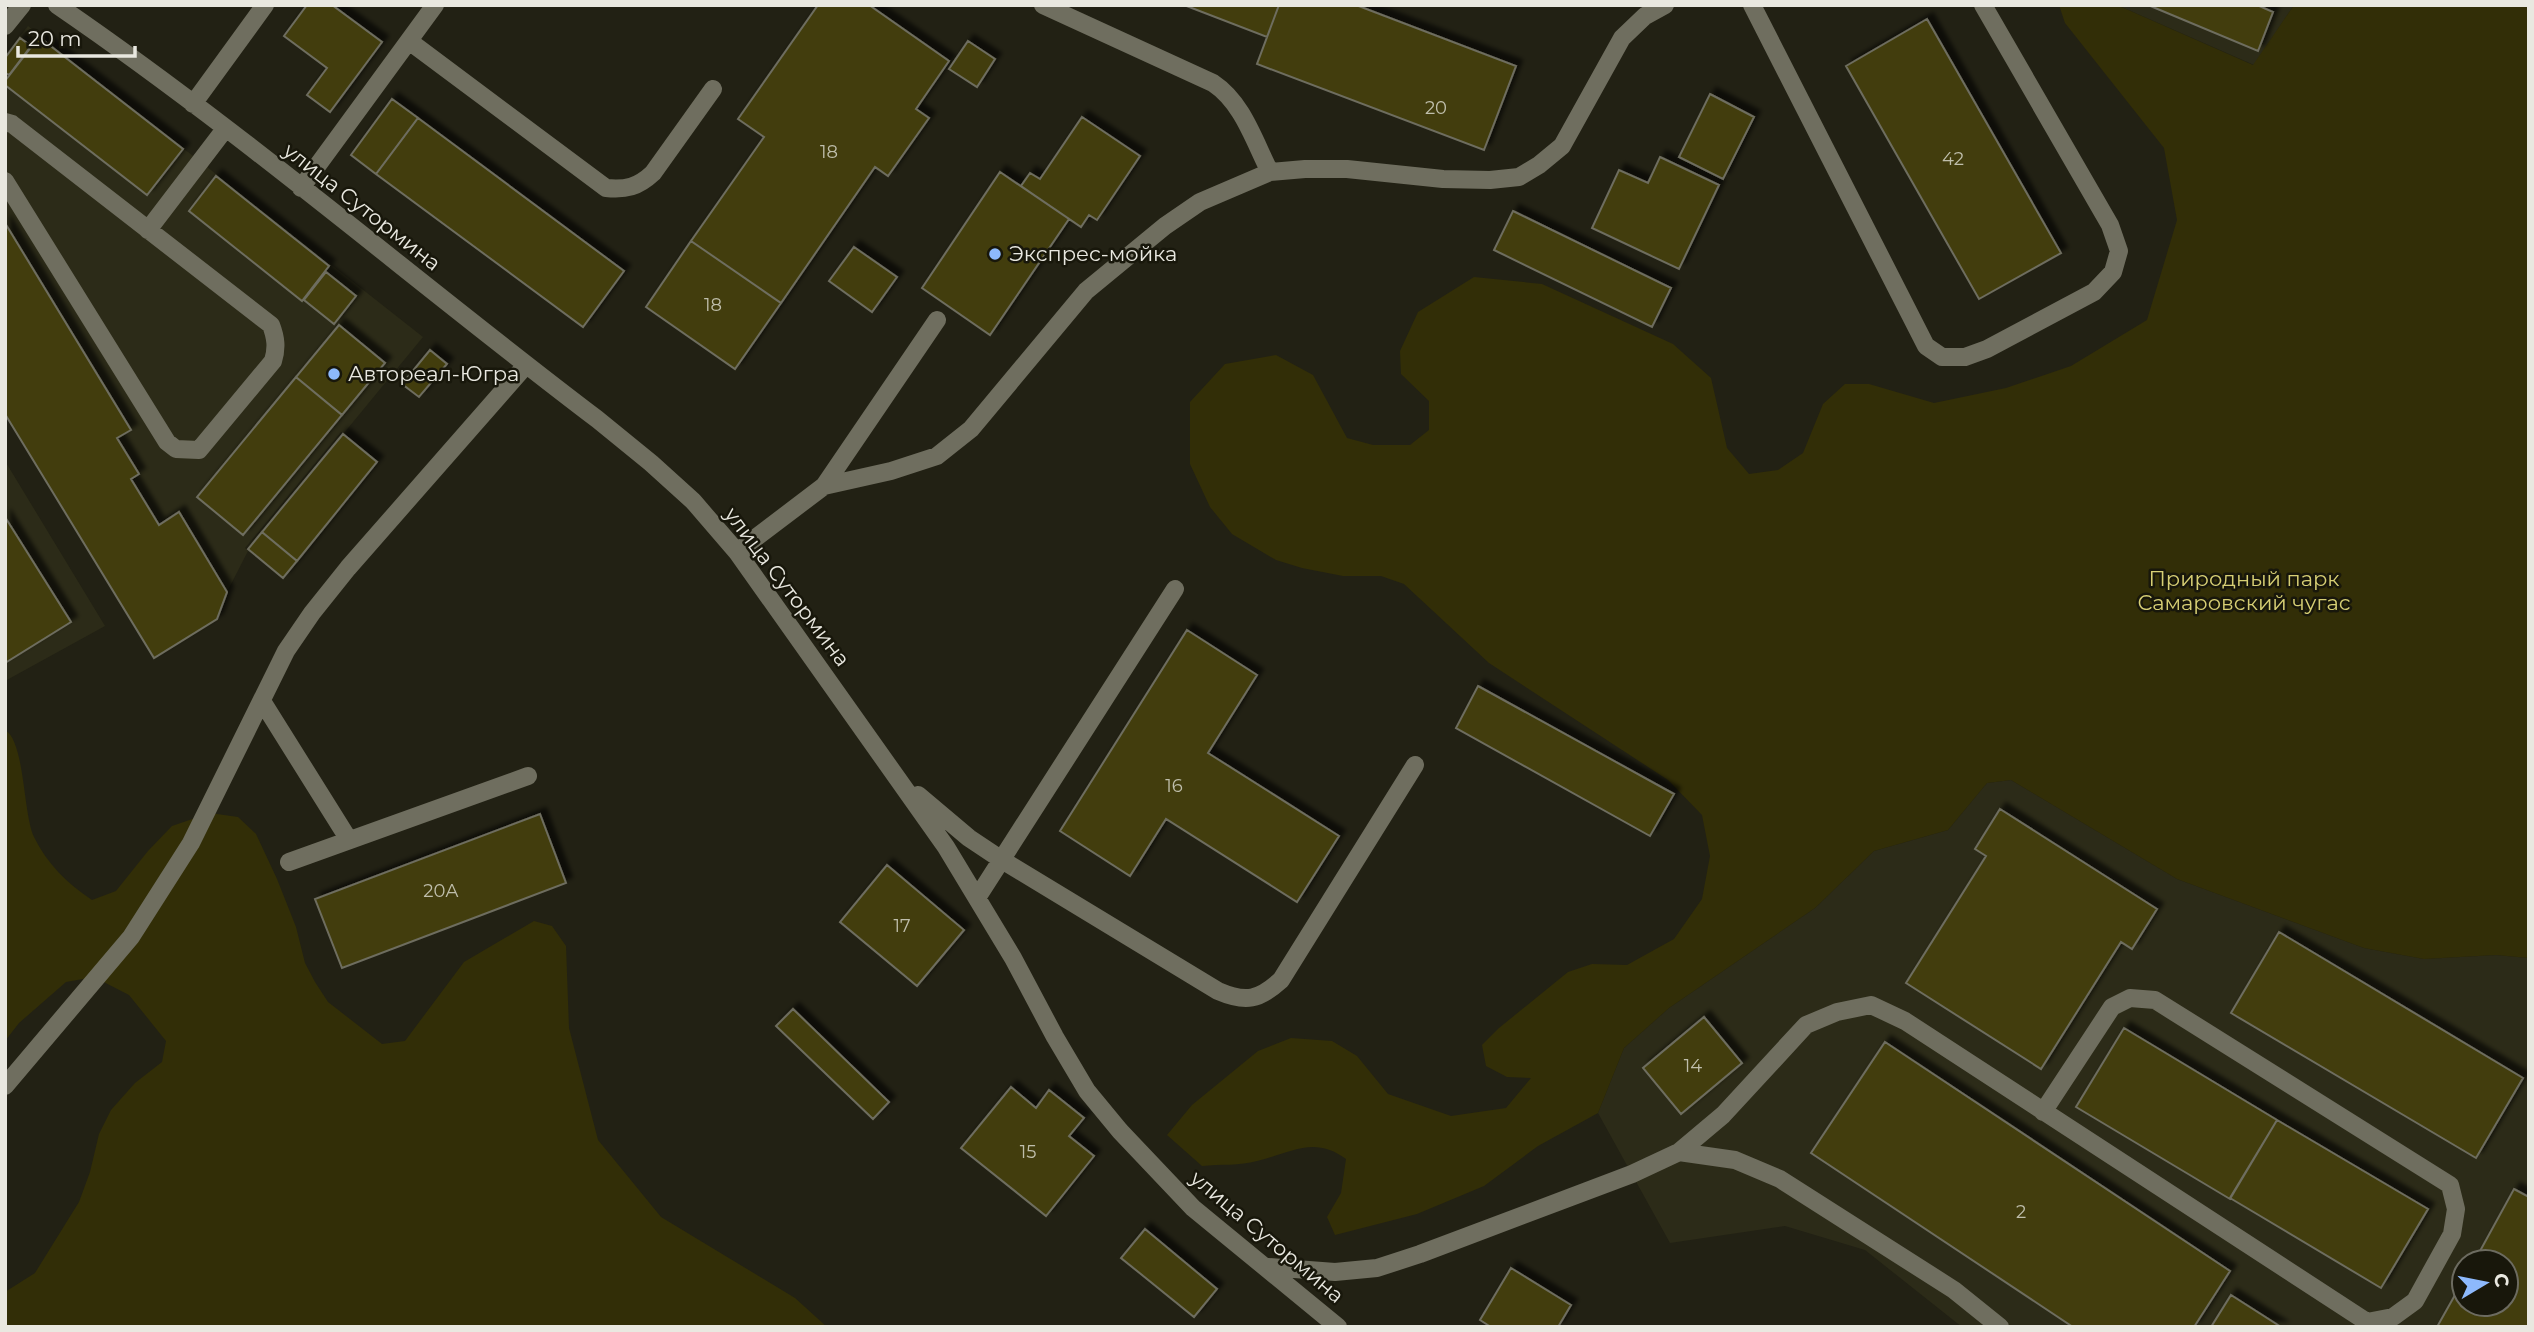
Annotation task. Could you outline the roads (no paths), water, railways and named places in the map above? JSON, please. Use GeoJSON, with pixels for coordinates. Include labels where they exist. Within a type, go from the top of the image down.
{"type":"FeatureCollection","features":[{"type":"Feature","properties":{"kind":"street"},"geometry":{"type":"LineString","coordinates":[[5,26],[22,5]]}},
{"type":"Feature","properties":{"kind":"street","name":"улица Сутормина"},"geometry":{"type":"LineString","coordinates":[[57,5],[110,41],[301,188],[651,463],[693,501],[737,552],[946,847],[1087,1091],[1120,1131],[1193,1208],[1338,1327]]}},
{"type":"Feature","properties":{"kind":"street"},"geometry":{"type":"LineString","coordinates":[[193,104],[265,5]]}},
{"type":"Feature","properties":{"kind":"street"},"geometry":{"type":"LineString","coordinates":[[301,188],[435,5]]}},
{"type":"Feature","properties":{"kind":"street"},"geometry":{"type":"LineString","coordinates":[[1043,5],[1213,83],[1226,92],[1239,109],[1270,172]]}},
{"type":"Feature","properties":{"kind":"street"},"geometry":{"type":"LineString","coordinates":[[824,486],[891,471],[937,456],[971,429],[1086,291],[1165,226],[1200,202],[1270,172],[1305,169],[1347,169],[1443,179],[1490,180],[1519,177],[1562,146],[1622,38],[1645,16],[1665,5]]}},
{"type":"Feature","properties":{"kind":"street"},"geometry":{"type":"LineString","coordinates":[[1752,5],[1926,345],[1942,357],[1965,357],[1987,349],[2094,292],[2113,272],[2119,251],[2110,225],[1983,5]]}},
{"type":"Feature","properties":{"kind":"street"},"geometry":{"type":"LineString","coordinates":[[409,41],[606,188],[624,190],[647,179],[713,89]]}},
{"type":"Feature","properties":{"kind":"street"},"geometry":{"type":"LineString","coordinates":[[5,122],[12,124],[271,325],[276,337],[273,362],[199,450],[176,449],[167,443],[5,181]]}},
{"type":"Feature","properties":{"kind":"street"},"geometry":{"type":"LineString","coordinates":[[148,230],[225,129]]}},
{"type":"Feature","properties":{"kind":"street"},"geometry":{"type":"LineString","coordinates":[[737,552],[824,486],[937,320]]}},
{"type":"Feature","properties":{"kind":"street"},"geometry":{"type":"LineString","coordinates":[[5,1086],[131,937],[191,843],[286,651],[312,613],[348,568],[526,365]]}},
{"type":"Feature","properties":{"kind":"street"},"geometry":{"type":"LineString","coordinates":[[977,898],[1175,589]]}},
{"type":"Feature","properties":{"kind":"street"},"geometry":{"type":"LineString","coordinates":[[262,701],[349,840]]}},
{"type":"Feature","properties":{"kind":"street"},"geometry":{"type":"LineString","coordinates":[[896,776],[959,830],[1002,860],[1218,991],[1233,997],[1254,998],[1267,993],[1281,980],[1415,765]]}},
{"type":"Feature","properties":{"kind":"street"},"geometry":{"type":"LineString","coordinates":[[289,862],[528,776]]}},
{"type":"Feature","properties":{"kind":"street"},"geometry":{"type":"LineString","coordinates":[[1268,1267],[1335,1272],[1377,1268],[1632,1174],[1679,1152],[1723,1115],[1806,1025],[1837,1012],[1871,1005],[1905,1021],[2043,1112],[2367,1322],[2393,1317],[2415,1301],[2452,1234],[2456,1209],[2450,1185],[2155,1000],[2130,998],[2112,1007],[2043,1112]]}},
{"type":"Feature","properties":{"kind":"street"},"geometry":{"type":"LineString","coordinates":[[1679,1152],[1735,1160],[1780,1179],[1954,1290],[2000,1327]]}},
{"type":"Feature","properties":{"kind":"place","name":"Экспрес-мойка"},"geometry":{"type":"Point","coordinates":[995,254]}},
{"type":"Feature","properties":{"kind":"place","name":"Автореал-Югра"},"geometry":{"type":"Point","coordinates":[334,374]}},
{"type":"Feature","properties":{"kind":"park label","name":"Природный парк Самаровский чугас"},"geometry":{"type":"Point","coordinates":[2244,591]}}]}
